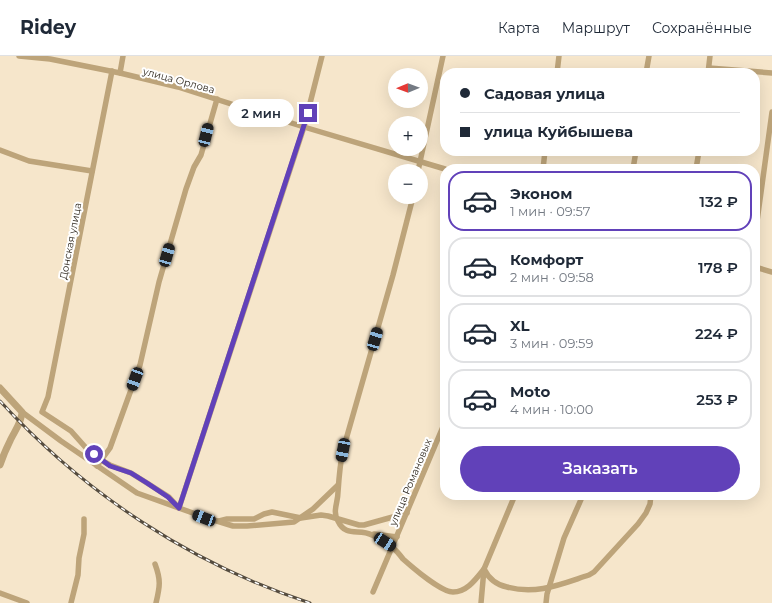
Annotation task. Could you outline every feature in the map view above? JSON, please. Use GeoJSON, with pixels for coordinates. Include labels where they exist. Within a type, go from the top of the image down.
{"type":"FeatureCollection","features":[{"type":"Feature","properties":{"kind":"street","name":"улица Орлова"},"geometry":{"type":"LineString","coordinates":[[19,56],[50,59],[120,73],[178,87],[304,127],[440,167]]}},
{"type":"Feature","properties":{"kind":"street"},"geometry":{"type":"LineString","coordinates":[[120,73],[123,56]]}},
{"type":"Feature","properties":{"kind":"street"},"geometry":{"type":"LineString","coordinates":[[179,508],[304,127],[322,56]]}},
{"type":"Feature","properties":{"kind":"street"},"geometry":{"type":"LineString","coordinates":[[440,68],[443,56]]}},
{"type":"Feature","properties":{"kind":"street"},"geometry":{"type":"LineString","coordinates":[[557,68],[559,56]]}},
{"type":"Feature","properties":{"kind":"street"},"geometry":{"type":"LineString","coordinates":[[647,68],[649,56]]}},
{"type":"Feature","properties":{"kind":"street"},"geometry":{"type":"LineString","coordinates":[[709,68],[710,56]]}},
{"type":"Feature","properties":{"kind":"street"},"geometry":{"type":"LineString","coordinates":[[420,162],[440,70]]}},
{"type":"Feature","properties":{"kind":"street","name":"Донская улица"},"geometry":{"type":"LineString","coordinates":[[101,460],[87,449],[71,431],[42,412],[48,397],[112,72]]}},
{"type":"Feature","properties":{"kind":"street"},"geometry":{"type":"LineString","coordinates":[[760,73],[772,73]]}},
{"type":"Feature","properties":{"kind":"street"},"geometry":{"type":"LineString","coordinates":[[97,466],[110,448],[140,365],[159,282],[186,189],[194,166],[201,155],[217,99]]}},
{"type":"Feature","properties":{"kind":"street"},"geometry":{"type":"LineString","coordinates":[[760,200],[772,112]]}},
{"type":"Feature","properties":{"kind":"street"},"geometry":{"type":"LineString","coordinates":[[0,150],[29,161],[92,171]]}},
{"type":"Feature","properties":{"kind":"street"},"geometry":{"type":"LineString","coordinates":[[397,537],[355,532],[343,529],[336,518],[335,511],[343,450],[393,275],[410,204]]}},
{"type":"Feature","properties":{"kind":"street"},"geometry":{"type":"LineString","coordinates":[[760,268],[772,272]]}},
{"type":"Feature","properties":{"kind":"street"},"geometry":{"type":"LineString","coordinates":[[0,388],[22,412],[97,466],[137,492],[232,526],[294,522],[313,509],[338,485]]}},
{"type":"Feature","properties":{"kind":"street"},"geometry":{"type":"LineString","coordinates":[[0,464],[20,422],[22,412]]}},
{"type":"Feature","properties":{"kind":"street","name":"улица Романовых"},"geometry":{"type":"LineString","coordinates":[[373,592],[393,548],[440,434]]}},
{"type":"Feature","properties":{"kind":"street"},"geometry":{"type":"LineString","coordinates":[[101,460],[110,466],[131,473],[168,497],[179,508]]}},
{"type":"Feature","properties":{"kind":"street"},"geometry":{"type":"LineString","coordinates":[[371,534],[393,548],[410,565],[430,581],[450,592],[460,591],[466,588],[477,578],[484,569],[513,500]]}},
{"type":"Feature","properties":{"kind":"street"},"geometry":{"type":"LineString","coordinates":[[546,603],[548,591],[564,538],[581,500]]}},
{"type":"Feature","properties":{"kind":"street"},"geometry":{"type":"LineString","coordinates":[[484,569],[491,580],[504,586],[524,591],[548,591],[589,575],[598,569],[642,519],[650,504],[650,500]]}},
{"type":"Feature","properties":{"kind":"street"},"geometry":{"type":"LineString","coordinates":[[216,521],[227,519],[254,519],[272,512],[301,518],[320,515],[364,525],[407,513]]}},
{"type":"Feature","properties":{"kind":"street"},"geometry":{"type":"LineString","coordinates":[[72,603],[84,534],[84,519]]}},
{"type":"Feature","properties":{"kind":"street"},"geometry":{"type":"LineString","coordinates":[[155,564],[160,582],[156,603]]}},
{"type":"Feature","properties":{"kind":"street"},"geometry":{"type":"LineString","coordinates":[[481,603],[484,569]]}},
{"type":"Feature","properties":{"kind":"street"},"geometry":{"type":"LineString","coordinates":[[0,593],[27,603]]}},
{"type":"Feature","properties":{"kind":"railway"},"geometry":{"type":"LineString","coordinates":[[0,401],[67,466],[142,522],[223,568],[266,587],[310,603]]}},
{"type":"Feature","properties":{"kind":"route"},"geometry":{"type":"LineString","coordinates":[[94,454],[110,466],[131,473],[147,483],[168,497],[179,508],[308,113]]}}]}
